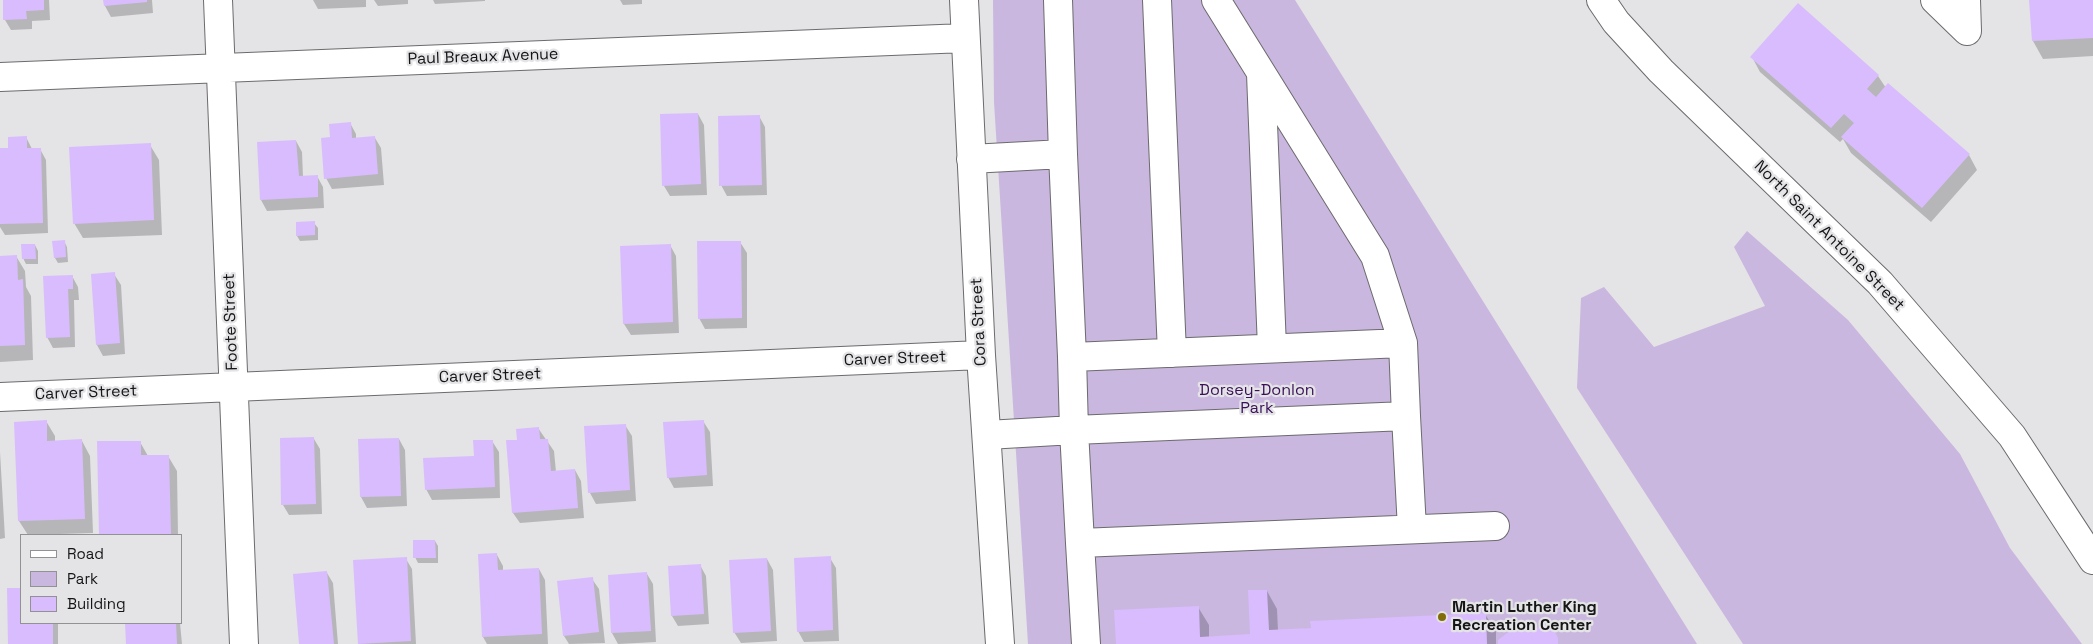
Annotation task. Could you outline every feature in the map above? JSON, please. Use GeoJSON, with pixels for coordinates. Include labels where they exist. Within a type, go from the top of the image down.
{"type":"FeatureCollection","features":[{"type":"Feature","properties":{"kind":"street","name":"Foote Street"},"geometry":{"type":"LineString","coordinates":[[218,0],[244,644]]}},
{"type":"Feature","properties":{"kind":"street","name":"Cora Street"},"geometry":{"type":"LineString","coordinates":[[964,0],[981,355],[1000,644]]}},
{"type":"Feature","properties":{"kind":"street"},"geometry":{"type":"LineString","coordinates":[[1058,0],[1074,430],[1086,644]]}},
{"type":"Feature","properties":{"kind":"street"},"geometry":{"type":"LineString","coordinates":[[1157,0],[1172,352]]}},
{"type":"Feature","properties":{"kind":"street"},"geometry":{"type":"LineString","coordinates":[[1216,0],[1375,256],[1403,343],[1412,530]]}},
{"type":"Feature","properties":{"kind":"street","name":"North Saint Antoine Street"},"geometry":{"type":"LineString","coordinates":[[1601,0],[1616,22],[1661,72],[1880,283],[2012,436],[2093,560]]}},
{"type":"Feature","properties":{"kind":"street"},"geometry":{"type":"LineString","coordinates":[[1935,0],[1967,31],[1966,0]]}},
{"type":"Feature","properties":{"kind":"street","name":"Paul Breaux Avenue"},"geometry":{"type":"LineString","coordinates":[[0,77],[965,38]]}},
{"type":"Feature","properties":{"kind":"street"},"geometry":{"type":"LineString","coordinates":[[1261,72],[1272,348]]}},
{"type":"Feature","properties":{"kind":"street"},"geometry":{"type":"LineString","coordinates":[[971,159],[1063,154]]}},
{"type":"Feature","properties":{"kind":"street"},"geometry":{"type":"LineString","coordinates":[[1072,357],[1403,343]]}},
{"type":"Feature","properties":{"kind":"street","name":"Carver Street"},"geometry":{"type":"LineString","coordinates":[[0,397],[981,355]]}},
{"type":"Feature","properties":{"kind":"street"},"geometry":{"type":"LineString","coordinates":[[986,435],[1406,416]]}},
{"type":"Feature","properties":{"kind":"street"},"geometry":{"type":"LineString","coordinates":[[1080,543],[1495,526]]}},
{"type":"Feature","properties":{"kind":"green space","name":"Dorsey-Donlon Park"},"geometry":{"type":"Polygon","coordinates":[[[993,0],[1295,0],[1697,644],[1028,644],[994,102],[993,0]]]}},
{"type":"Feature","properties":{"kind":"green space"},"geometry":{"type":"Polygon","coordinates":[[[1747,231],[1848,320],[1960,454],[2010,548],[2082,644],[1743,644],[1577,388],[1581,298],[1604,287],[1654,347],[1765,306],[1734,247],[1747,231]]]}},
{"type":"Feature","properties":{"kind":"building"},"geometry":{"type":"Polygon","coordinates":[[[3,0],[44,0],[44,10],[26,11],[27,19],[3,20],[3,0]]]}},
{"type":"Feature","properties":{"kind":"building"},"geometry":{"type":"Polygon","coordinates":[[[103,0],[147,0],[147,2],[104,6],[103,0]]]}},
{"type":"Feature","properties":{"kind":"building"},"geometry":{"type":"Polygon","coordinates":[[[2029,0],[2093,0],[2093,38],[2032,41],[2029,0]]]}},
{"type":"Feature","properties":{"kind":"building"},"geometry":{"type":"Polygon","coordinates":[[[1798,3],[1879,75],[1867,89],[1876,97],[1888,83],[1970,154],[1922,208],[1841,137],[1854,123],[1844,114],[1831,128],[1750,57],[1798,3]]]}},
{"type":"Feature","properties":{"kind":"building"},"geometry":{"type":"Polygon","coordinates":[[[698,113],[701,184],[662,186],[660,114],[698,113]]]}},
{"type":"Feature","properties":{"kind":"building"},"geometry":{"type":"Polygon","coordinates":[[[760,115],[762,185],[719,186],[718,116],[760,115]]]}},
{"type":"Feature","properties":{"kind":"building"},"geometry":{"type":"Polygon","coordinates":[[[351,122],[352,138],[375,136],[378,174],[324,179],[321,138],[330,137],[329,124],[351,122]]]}},
{"type":"Feature","properties":{"kind":"building"},"geometry":{"type":"Polygon","coordinates":[[[27,136],[27,148],[41,148],[43,223],[0,224],[0,148],[8,148],[8,137],[27,136]]]}},
{"type":"Feature","properties":{"kind":"building"},"geometry":{"type":"Polygon","coordinates":[[[296,140],[299,176],[318,175],[318,197],[260,200],[257,142],[296,140]]]}},
{"type":"Feature","properties":{"kind":"building"},"geometry":{"type":"Polygon","coordinates":[[[151,143],[154,220],[73,224],[69,147],[151,143]]]}},
{"type":"Feature","properties":{"kind":"building"},"geometry":{"type":"Polygon","coordinates":[[[315,221],[315,235],[296,236],[296,222],[315,221]]]}},
{"type":"Feature","properties":{"kind":"building"},"geometry":{"type":"Polygon","coordinates":[[[65,240],[66,257],[54,258],[52,241],[65,240]]]}},
{"type":"Feature","properties":{"kind":"building"},"geometry":{"type":"Polygon","coordinates":[[[697,241],[741,241],[742,318],[698,319],[697,241]]]}},
{"type":"Feature","properties":{"kind":"building"},"geometry":{"type":"Polygon","coordinates":[[[21,244],[35,244],[36,259],[22,259],[21,244]]]}},
{"type":"Feature","properties":{"kind":"building"},"geometry":{"type":"Polygon","coordinates":[[[671,244],[673,322],[623,324],[620,246],[671,244]]]}},
{"type":"Feature","properties":{"kind":"building"},"geometry":{"type":"Polygon","coordinates":[[[17,255],[18,280],[23,279],[25,345],[0,346],[0,256],[17,255]]]}},
{"type":"Feature","properties":{"kind":"building"},"geometry":{"type":"Polygon","coordinates":[[[115,272],[120,343],[96,345],[91,274],[115,272]]]}},
{"type":"Feature","properties":{"kind":"building"},"geometry":{"type":"Polygon","coordinates":[[[73,275],[73,289],[68,289],[70,337],[46,338],[43,276],[73,275]]]}},
{"type":"Feature","properties":{"kind":"building"},"geometry":{"type":"Polygon","coordinates":[[[47,420],[47,441],[82,439],[85,519],[18,521],[14,422],[47,420]]]}},
{"type":"Feature","properties":{"kind":"building"},"geometry":{"type":"Polygon","coordinates":[[[704,420],[707,475],[667,478],[663,422],[704,420]]]}},
{"type":"Feature","properties":{"kind":"building"},"geometry":{"type":"Polygon","coordinates":[[[626,424],[630,490],[588,493],[584,426],[626,424]]]}},
{"type":"Feature","properties":{"kind":"building"},"geometry":{"type":"Polygon","coordinates":[[[539,427],[540,439],[548,439],[551,471],[575,469],[578,508],[512,513],[506,440],[517,440],[516,429],[539,427]]]}},
{"type":"Feature","properties":{"kind":"building"},"geometry":{"type":"Polygon","coordinates":[[[314,437],[316,504],[281,505],[280,438],[314,437]]]}},
{"type":"Feature","properties":{"kind":"building"},"geometry":{"type":"Polygon","coordinates":[[[399,438],[401,496],[360,497],[358,439],[399,438]]]}},
{"type":"Feature","properties":{"kind":"building"},"geometry":{"type":"Polygon","coordinates":[[[473,440],[493,440],[495,487],[425,490],[423,458],[474,456],[473,440]]]}},
{"type":"Feature","properties":{"kind":"building"},"geometry":{"type":"Polygon","coordinates":[[[97,441],[141,441],[141,455],[169,455],[171,534],[99,534],[97,441]]]}},
{"type":"Feature","properties":{"kind":"building"},"geometry":{"type":"Polygon","coordinates":[[[413,540],[435,540],[436,558],[413,558],[413,540]]]}},
{"type":"Feature","properties":{"kind":"building"},"geometry":{"type":"Polygon","coordinates":[[[497,553],[498,570],[539,568],[542,634],[482,637],[478,554],[497,553]]]}},
{"type":"Feature","properties":{"kind":"building"},"geometry":{"type":"Polygon","coordinates":[[[831,556],[833,630],[797,632],[794,558],[831,556]]]}},
{"type":"Feature","properties":{"kind":"building"},"geometry":{"type":"Polygon","coordinates":[[[407,557],[411,641],[358,644],[353,560],[407,557]]]}},
{"type":"Feature","properties":{"kind":"building"},"geometry":{"type":"Polygon","coordinates":[[[767,558],[771,631],[733,633],[729,560],[767,558]]]}},
{"type":"Feature","properties":{"kind":"building"},"geometry":{"type":"Polygon","coordinates":[[[701,564],[704,614],[671,616],[668,566],[701,564]]]}},
{"type":"Feature","properties":{"kind":"building"},"geometry":{"type":"Polygon","coordinates":[[[327,571],[334,644],[299,644],[293,574],[327,571]]]}},
{"type":"Feature","properties":{"kind":"building"},"geometry":{"type":"Polygon","coordinates":[[[647,572],[651,631],[611,633],[608,575],[647,572]]]}},
{"type":"Feature","properties":{"kind":"building"},"geometry":{"type":"Polygon","coordinates":[[[593,577],[599,632],[563,636],[557,581],[593,577]]]}},
{"type":"Feature","properties":{"kind":"building"},"geometry":{"type":"Polygon","coordinates":[[[7,588],[20,588],[20,624],[53,624],[53,644],[8,644],[7,588]]]}},
{"type":"Feature","properties":{"kind":"building","name":"Martin Luther King Recreation Center"},"geometry":{"type":"Polygon","coordinates":[[[1248,590],[1267,590],[1269,630],[1311,628],[1310,621],[1486,613],[1487,644],[1116,644],[1114,610],[1199,606],[1200,637],[1250,634],[1248,590]]]}},
{"type":"Feature","properties":{"kind":"building"},"geometry":{"type":"Polygon","coordinates":[[[125,624],[176,624],[177,644],[126,644],[125,624]]]}},
{"type":"Feature","properties":{"kind":"building","name":"Martin Luther King Recreation Center"},"geometry":{"type":"Polygon","coordinates":[[[1552,626],[1558,638],[1558,644],[1498,644],[1498,640],[1511,630],[1552,626]]]}},
{"type":"Feature","properties":{"kind":"place","name":"Martin Luther King Recreation Center"},"geometry":{"type":"Point","coordinates":[1442,617]}}]}
